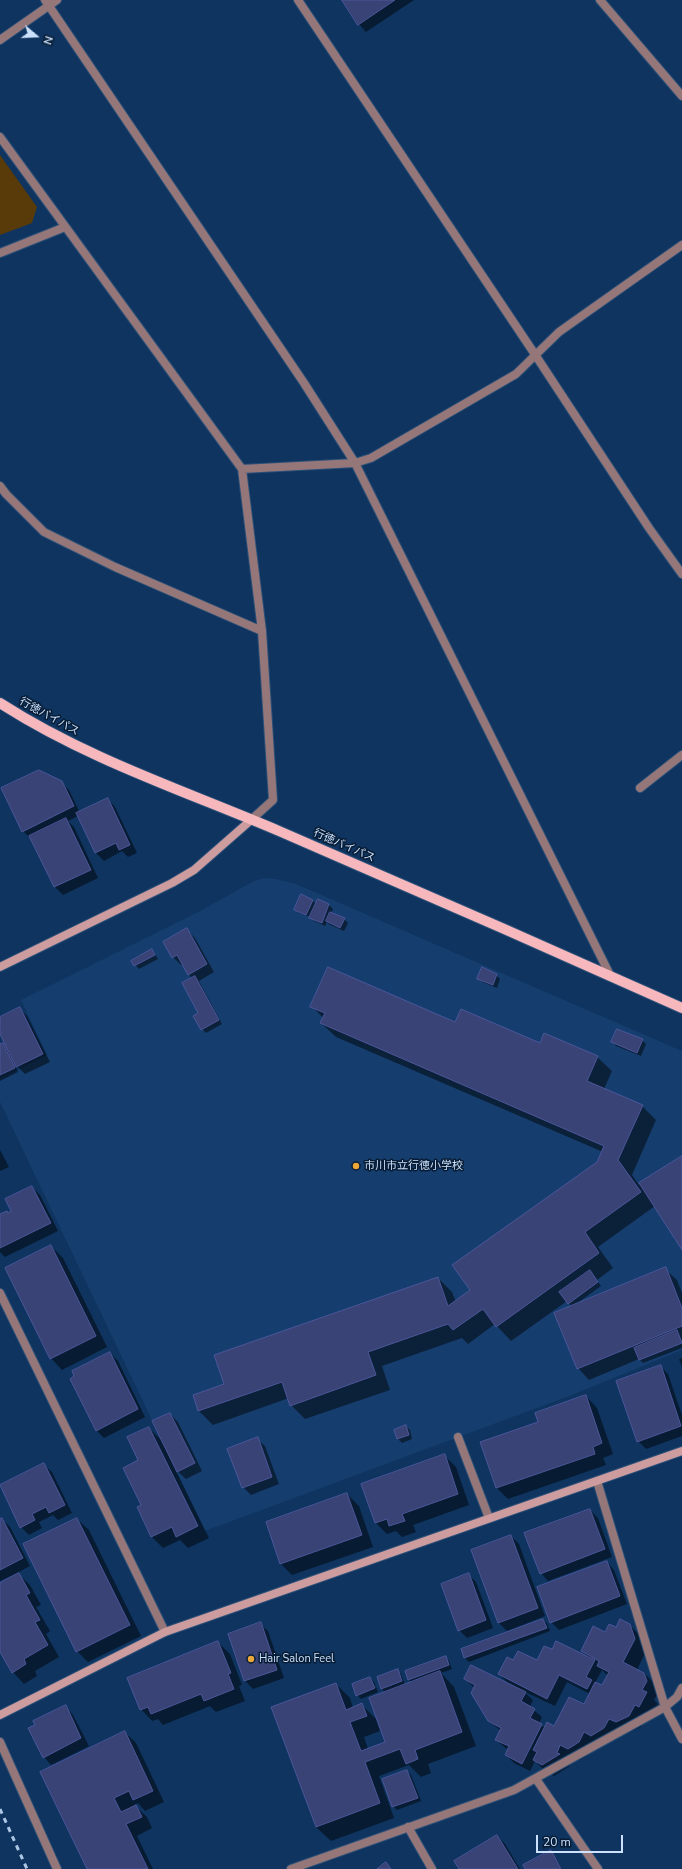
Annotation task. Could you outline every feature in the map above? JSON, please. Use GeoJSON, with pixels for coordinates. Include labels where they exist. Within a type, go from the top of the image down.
{"type":"FeatureCollection","features":[{"type":"Feature","properties":{"kind":"main road","name":"行徳バイパス"},"geometry":{"type":"LineString","coordinates":[[0,703],[24,719],[115,764],[251,820],[610,975],[682,1008]]}},
{"type":"Feature","properties":{"kind":"street"},"geometry":{"type":"LineString","coordinates":[[0,40],[47,3],[57,0]]}},
{"type":"Feature","properties":{"kind":"street"},"geometry":{"type":"LineString","coordinates":[[298,0],[649,528],[682,574]]}},
{"type":"Feature","properties":{"kind":"street"},"geometry":{"type":"LineString","coordinates":[[600,0],[682,96]]}},
{"type":"Feature","properties":{"kind":"street"},"geometry":{"type":"LineString","coordinates":[[47,3],[295,370],[355,463],[610,975]]}},
{"type":"Feature","properties":{"kind":"street"},"geometry":{"type":"LineString","coordinates":[[0,137],[242,469],[262,631],[273,800],[194,870],[172,884],[0,967]]}},
{"type":"Feature","properties":{"kind":"street"},"geometry":{"type":"LineString","coordinates":[[0,253],[65,227]]}},
{"type":"Feature","properties":{"kind":"street"},"geometry":{"type":"LineString","coordinates":[[242,469],[355,463],[371,458],[516,374],[559,332],[682,245]]}},
{"type":"Feature","properties":{"kind":"street"},"geometry":{"type":"LineString","coordinates":[[0,486],[44,532],[115,567],[262,631]]}},
{"type":"Feature","properties":{"kind":"street"},"geometry":{"type":"LineString","coordinates":[[640,788],[682,755]]}},
{"type":"Feature","properties":{"kind":"street"},"geometry":{"type":"LineString","coordinates":[[0,1293],[165,1632]]}},
{"type":"Feature","properties":{"kind":"street"},"geometry":{"type":"LineString","coordinates":[[458,1437],[489,1518]]}},
{"type":"Feature","properties":{"kind":"street"},"geometry":{"type":"LineString","coordinates":[[0,1715],[165,1632],[682,1451]]}},
{"type":"Feature","properties":{"kind":"street"},"geometry":{"type":"LineString","coordinates":[[597,1481],[664,1707],[682,1739]]}},
{"type":"Feature","properties":{"kind":"street"},"geometry":{"type":"LineString","coordinates":[[291,1869],[514,1790],[664,1707],[677,1697],[682,1688]]}},
{"type":"Feature","properties":{"kind":"street"},"geometry":{"type":"LineString","coordinates":[[0,1742],[57,1869]]}},
{"type":"Feature","properties":{"kind":"street"},"geometry":{"type":"LineString","coordinates":[[536,1778],[598,1869]]}},
{"type":"Feature","properties":{"kind":"street"},"geometry":{"type":"LineString","coordinates":[[408,1827],[432,1869]]}},
{"type":"Feature","properties":{"kind":"shaded area"},"geometry":{"type":"Polygon","coordinates":[[[0,155],[37,207],[32,223],[0,235],[0,155]]]}},
{"type":"Feature","properties":{"kind":"shaded area","name":"市川市立行徳小学校"},"geometry":{"type":"Polygon","coordinates":[[[264,878],[276,879],[296,884],[682,1051],[682,1350],[572,1395],[205,1531],[0,1102],[0,1079],[47,1055],[21,1000],[202,910],[254,881],[264,878]]]}},
{"type":"Feature","properties":{"kind":"building"},"geometry":{"type":"Polygon","coordinates":[[[342,0],[395,0],[358,25],[342,0]]]}},
{"type":"Feature","properties":{"kind":"building"},"geometry":{"type":"Polygon","coordinates":[[[39,770],[62,781],[74,806],[22,832],[1,788],[39,770]]]}},
{"type":"Feature","properties":{"kind":"building"},"geometry":{"type":"Polygon","coordinates":[[[108,798],[130,845],[119,850],[116,843],[95,853],[76,813],[108,798]]]}},
{"type":"Feature","properties":{"kind":"building"},"geometry":{"type":"Polygon","coordinates":[[[66,818],[91,870],[54,887],[29,836],[66,818]]]}},
{"type":"Feature","properties":{"kind":"building"},"geometry":{"type":"Polygon","coordinates":[[[301,894],[313,900],[306,915],[294,910],[301,894]]]}},
{"type":"Feature","properties":{"kind":"building"},"geometry":{"type":"Polygon","coordinates":[[[318,899],[329,904],[322,923],[309,918],[318,899]]]}},
{"type":"Feature","properties":{"kind":"building"},"geometry":{"type":"Polygon","coordinates":[[[330,912],[345,918],[340,928],[326,921],[330,912]]]}},
{"type":"Feature","properties":{"kind":"building"},"geometry":{"type":"Polygon","coordinates":[[[187,928],[207,964],[188,975],[177,955],[172,958],[163,942],[187,928]]]}},
{"type":"Feature","properties":{"kind":"building"},"geometry":{"type":"Polygon","coordinates":[[[152,949],[155,955],[134,966],[131,961],[152,949]]]}},
{"type":"Feature","properties":{"kind":"building"},"geometry":{"type":"Polygon","coordinates":[[[328,967],[455,1022],[461,1009],[540,1043],[544,1033],[598,1056],[587,1081],[643,1105],[618,1160],[641,1192],[585,1232],[599,1253],[496,1327],[483,1309],[453,1330],[448,1324],[368,1352],[376,1375],[290,1406],[282,1382],[198,1411],[193,1395],[224,1384],[214,1355],[438,1277],[448,1306],[470,1290],[452,1265],[597,1162],[604,1146],[320,1023],[325,1013],[310,1007],[328,967]]]}},
{"type":"Feature","properties":{"kind":"building"},"geometry":{"type":"Polygon","coordinates":[[[482,967],[497,974],[493,985],[477,979],[482,967]]]}},
{"type":"Feature","properties":{"kind":"building"},"geometry":{"type":"Polygon","coordinates":[[[195,976],[219,1020],[201,1030],[193,1016],[198,1013],[182,983],[195,976]]]}},
{"type":"Feature","properties":{"kind":"building"},"geometry":{"type":"Polygon","coordinates":[[[20,1007],[43,1054],[16,1067],[0,1034],[0,1017],[20,1007]]]}},
{"type":"Feature","properties":{"kind":"building"},"geometry":{"type":"Polygon","coordinates":[[[617,1029],[643,1039],[637,1053],[611,1042],[617,1029]]]}},
{"type":"Feature","properties":{"kind":"building"},"geometry":{"type":"Polygon","coordinates":[[[3,1043],[15,1068],[0,1075],[0,1044],[3,1043]]]}},
{"type":"Feature","properties":{"kind":"building"},"geometry":{"type":"Polygon","coordinates":[[[682,1156],[682,1250],[639,1183],[682,1156]]]}},
{"type":"Feature","properties":{"kind":"building"},"geometry":{"type":"Polygon","coordinates":[[[32,1186],[51,1223],[0,1248],[0,1214],[11,1211],[5,1199],[32,1186]]]}},
{"type":"Feature","properties":{"kind":"building"},"geometry":{"type":"Polygon","coordinates":[[[51,1245],[96,1336],[50,1359],[5,1268],[51,1245]]]}},
{"type":"Feature","properties":{"kind":"building"},"geometry":{"type":"Polygon","coordinates":[[[666,1267],[682,1308],[682,1326],[577,1369],[554,1313],[666,1267]]]}},
{"type":"Feature","properties":{"kind":"building"},"geometry":{"type":"Polygon","coordinates":[[[590,1270],[598,1282],[568,1304],[559,1292],[590,1270]]]}},
{"type":"Feature","properties":{"kind":"building"},"geometry":{"type":"Polygon","coordinates":[[[677,1330],[682,1343],[639,1360],[634,1348],[677,1330]]]}},
{"type":"Feature","properties":{"kind":"building"},"geometry":{"type":"Polygon","coordinates":[[[110,1352],[138,1409],[96,1431],[70,1379],[74,1376],[72,1371],[110,1352]]]}},
{"type":"Feature","properties":{"kind":"building"},"geometry":{"type":"Polygon","coordinates":[[[661,1365],[681,1426],[637,1442],[616,1381],[661,1365]]]}},
{"type":"Feature","properties":{"kind":"building"},"geometry":{"type":"Polygon","coordinates":[[[586,1395],[602,1443],[593,1447],[595,1454],[496,1488],[480,1442],[538,1422],[535,1413],[586,1395]]]}},
{"type":"Feature","properties":{"kind":"building"},"geometry":{"type":"Polygon","coordinates":[[[170,1413],[195,1463],[177,1472],[152,1421],[170,1413]]]}},
{"type":"Feature","properties":{"kind":"building"},"geometry":{"type":"Polygon","coordinates":[[[406,1425],[409,1435],[397,1439],[394,1430],[406,1425]]]}},
{"type":"Feature","properties":{"kind":"building"},"geometry":{"type":"Polygon","coordinates":[[[149,1427],[198,1526],[176,1537],[172,1527],[151,1537],[137,1507],[141,1505],[123,1468],[138,1460],[127,1437],[149,1427]]]}},
{"type":"Feature","properties":{"kind":"building"},"geometry":{"type":"Polygon","coordinates":[[[258,1437],[272,1477],[242,1488],[227,1449],[258,1437]]]}},
{"type":"Feature","properties":{"kind":"building"},"geometry":{"type":"Polygon","coordinates":[[[445,1454],[458,1494],[402,1514],[405,1521],[389,1526],[387,1519],[375,1523],[361,1484],[445,1454]]]}},
{"type":"Feature","properties":{"kind":"building"},"geometry":{"type":"Polygon","coordinates":[[[44,1463],[65,1505],[49,1513],[46,1507],[32,1514],[35,1520],[20,1528],[0,1485],[44,1463]]]}},
{"type":"Feature","properties":{"kind":"building"},"geometry":{"type":"Polygon","coordinates":[[[347,1493],[362,1535],[280,1564],[266,1522],[347,1493]]]}},
{"type":"Feature","properties":{"kind":"building"},"geometry":{"type":"Polygon","coordinates":[[[590,1509],[605,1549],[540,1574],[524,1533],[590,1509]]]}},
{"type":"Feature","properties":{"kind":"building"},"geometry":{"type":"Polygon","coordinates":[[[2,1518],[23,1558],[0,1570],[0,1519],[2,1518]]]}},
{"type":"Feature","properties":{"kind":"building"},"geometry":{"type":"Polygon","coordinates":[[[77,1518],[130,1625],[76,1652],[23,1544],[77,1518]]]}},
{"type":"Feature","properties":{"kind":"building"},"geometry":{"type":"Polygon","coordinates":[[[511,1535],[538,1608],[498,1623],[471,1550],[511,1535]]]}},
{"type":"Feature","properties":{"kind":"building"},"geometry":{"type":"Polygon","coordinates":[[[607,1561],[620,1596],[550,1623],[537,1587],[607,1561]]]}},
{"type":"Feature","properties":{"kind":"building"},"geometry":{"type":"Polygon","coordinates":[[[19,1573],[30,1593],[26,1595],[40,1620],[35,1622],[48,1645],[24,1659],[26,1664],[12,1673],[0,1652],[0,1583],[19,1573]]]}},
{"type":"Feature","properties":{"kind":"building"},"geometry":{"type":"Polygon","coordinates":[[[469,1573],[486,1620],[458,1631],[441,1584],[469,1573]]]}},
{"type":"Feature","properties":{"kind":"building"},"geometry":{"type":"Polygon","coordinates":[[[543,1619],[547,1628],[464,1658],[461,1649],[543,1619]]]}},
{"type":"Feature","properties":{"kind":"building"},"geometry":{"type":"Polygon","coordinates":[[[620,1619],[630,1624],[635,1639],[623,1662],[644,1673],[647,1681],[642,1690],[647,1692],[639,1707],[635,1705],[629,1716],[616,1722],[609,1719],[604,1728],[591,1736],[584,1732],[579,1742],[568,1749],[560,1745],[557,1753],[560,1754],[542,1765],[533,1760],[537,1752],[533,1750],[547,1722],[554,1726],[569,1697],[584,1704],[595,1682],[602,1685],[609,1672],[597,1666],[599,1661],[581,1651],[593,1626],[605,1632],[609,1624],[616,1627],[620,1619]]]}},
{"type":"Feature","properties":{"kind":"building"},"geometry":{"type":"Polygon","coordinates":[[[261,1622],[277,1670],[244,1681],[228,1634],[261,1622]]]}},
{"type":"Feature","properties":{"kind":"building"},"geometry":{"type":"Polygon","coordinates":[[[218,1641],[231,1673],[228,1674],[234,1689],[204,1701],[201,1694],[151,1714],[148,1707],[140,1710],[127,1678],[218,1641]]]}},
{"type":"Feature","properties":{"kind":"building"},"geometry":{"type":"Polygon","coordinates":[[[556,1641],[595,1660],[586,1677],[592,1680],[587,1689],[559,1675],[547,1699],[498,1674],[507,1657],[513,1660],[518,1651],[537,1660],[544,1646],[552,1649],[556,1641]]]}},
{"type":"Feature","properties":{"kind":"building"},"geometry":{"type":"Polygon","coordinates":[[[446,1656],[449,1665],[408,1680],[405,1671],[446,1656]]]}},
{"type":"Feature","properties":{"kind":"building"},"geometry":{"type":"Polygon","coordinates":[[[471,1665],[526,1692],[521,1701],[535,1709],[530,1718],[542,1724],[522,1764],[505,1755],[509,1746],[495,1740],[501,1728],[488,1721],[471,1693],[475,1685],[464,1679],[471,1665]]]}},
{"type":"Feature","properties":{"kind":"building"},"geometry":{"type":"Polygon","coordinates":[[[398,1669],[402,1681],[381,1689],[377,1677],[398,1669]]]}},
{"type":"Feature","properties":{"kind":"building"},"geometry":{"type":"Polygon","coordinates":[[[440,1671],[462,1732],[415,1750],[418,1759],[406,1764],[400,1749],[365,1762],[380,1803],[316,1827],[271,1707],[336,1683],[346,1710],[362,1703],[367,1716],[350,1722],[361,1751],[385,1742],[369,1698],[440,1671]]]}},
{"type":"Feature","properties":{"kind":"building"},"geometry":{"type":"Polygon","coordinates":[[[370,1677],[375,1688],[356,1696],[352,1684],[370,1677]]]}},
{"type":"Feature","properties":{"kind":"building"},"geometry":{"type":"Polygon","coordinates":[[[66,1705],[81,1738],[43,1758],[28,1728],[35,1725],[33,1721],[66,1705]]]}},
{"type":"Feature","properties":{"kind":"building"},"geometry":{"type":"Polygon","coordinates":[[[125,1731],[153,1791],[133,1800],[129,1791],[114,1798],[121,1812],[136,1805],[142,1817],[126,1824],[148,1869],[87,1869],[40,1772],[125,1731]]]}},
{"type":"Feature","properties":{"kind":"building"},"geometry":{"type":"Polygon","coordinates":[[[407,1770],[418,1798],[392,1807],[382,1779],[407,1770]]]}},
{"type":"Feature","properties":{"kind":"building"},"geometry":{"type":"Polygon","coordinates":[[[497,1835],[518,1869],[459,1869],[454,1861],[497,1835]]]}},
{"type":"Feature","properties":{"kind":"building"},"geometry":{"type":"Polygon","coordinates":[[[551,1850],[561,1869],[525,1869],[523,1865],[551,1850]]]}},
{"type":"Feature","properties":{"kind":"building"},"geometry":{"type":"Polygon","coordinates":[[[386,1862],[391,1869],[377,1869],[386,1862]]]}},
{"type":"Feature","properties":{"kind":"railway"},"geometry":{"type":"LineString","coordinates":[[0,1809],[27,1869]]}},
{"type":"Feature","properties":{"kind":"place","name":"市川市立行徳小学校"},"geometry":{"type":"Point","coordinates":[356,1166]}},
{"type":"Feature","properties":{"kind":"place","name":"Hair Salon Feel"},"geometry":{"type":"Point","coordinates":[251,1659]}}]}
